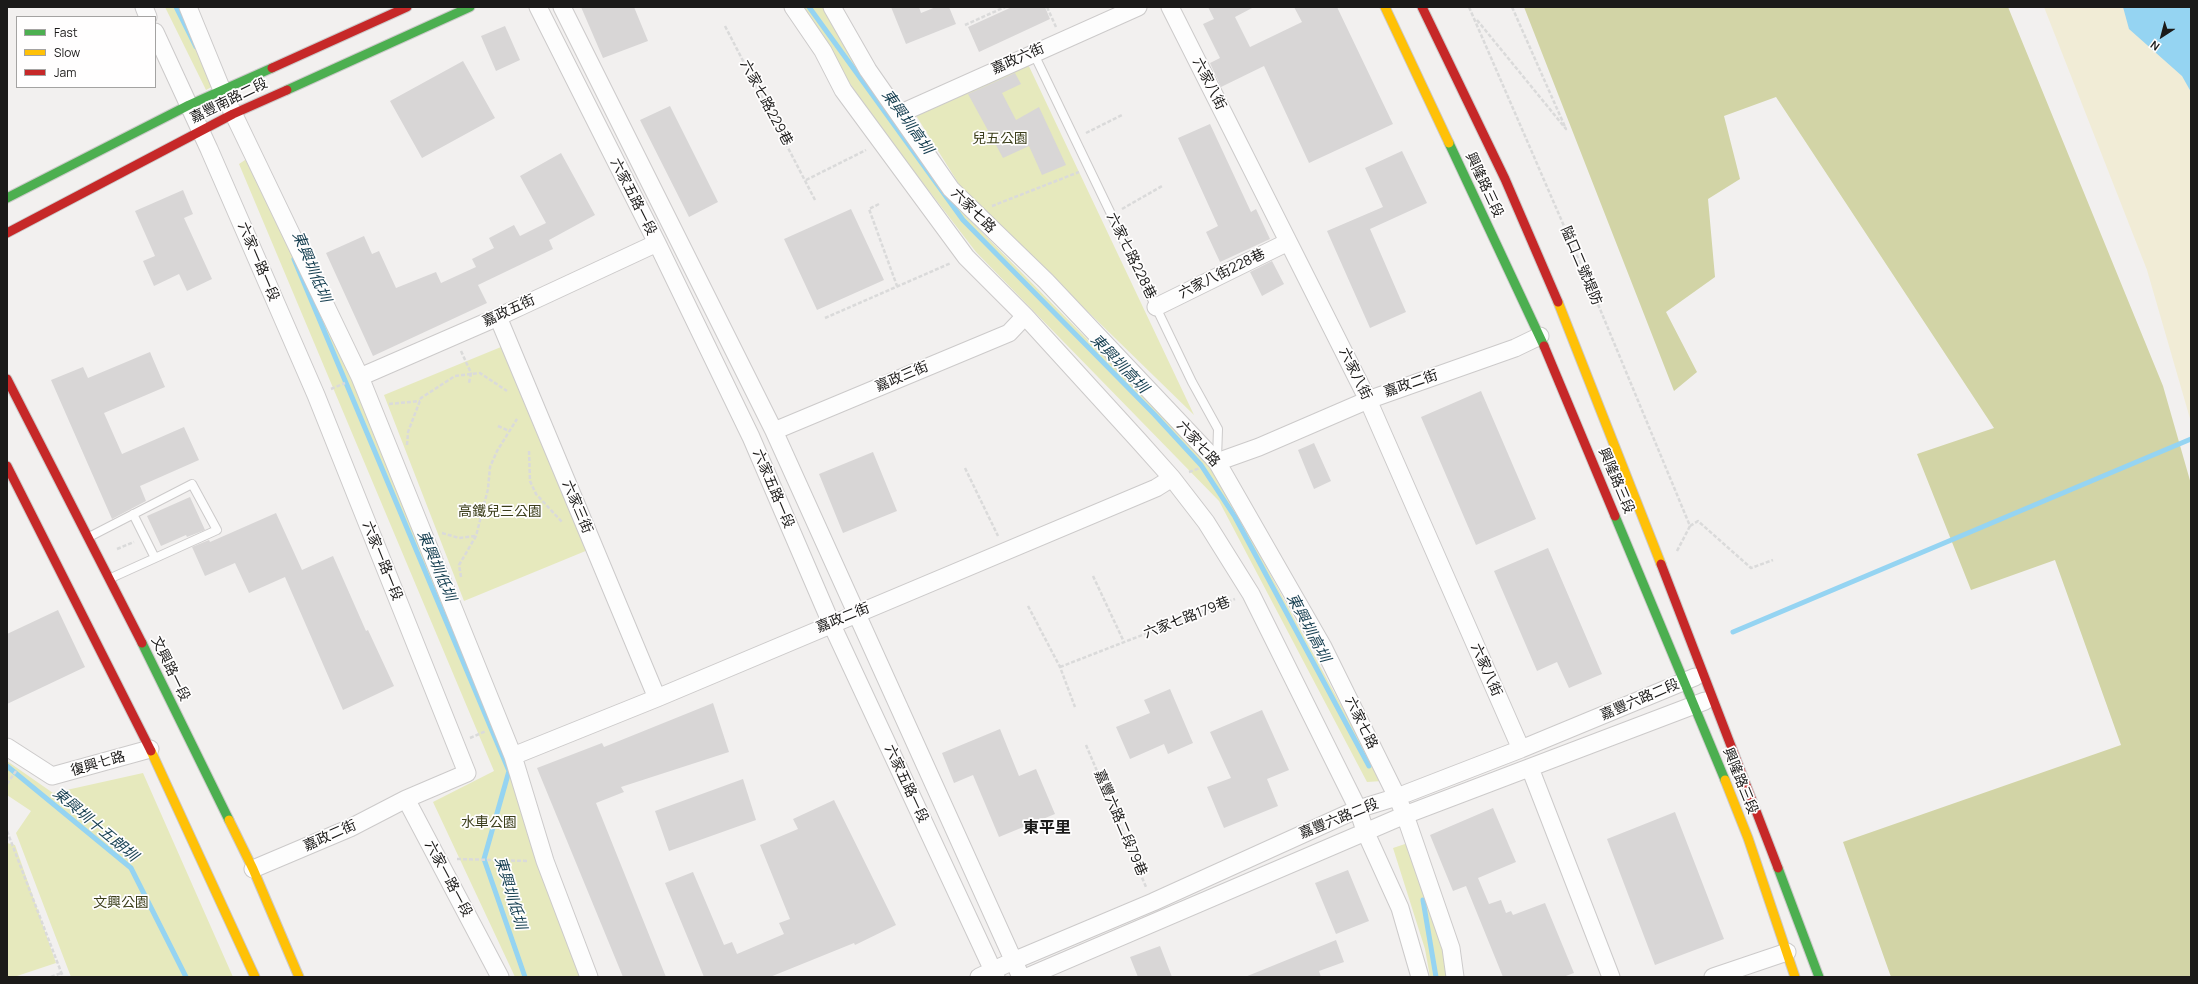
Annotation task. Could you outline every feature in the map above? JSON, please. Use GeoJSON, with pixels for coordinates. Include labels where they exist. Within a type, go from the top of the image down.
{"type":"FeatureCollection","features":[{"type":"Feature","properties":{"kind":"street"},"geometry":{"type":"LineString","coordinates":[[188,7],[222,90],[360,377],[513,756],[544,861],[589,977]]}},
{"type":"Feature","properties":{"kind":"street","name":"嘉豐南路二段"},"geometry":{"type":"LineString","coordinates":[[7,198],[189,105],[407,7]]}},
{"type":"Feature","properties":{"kind":"street","name":"嘉豐南路二段"},"geometry":{"type":"LineString","coordinates":[[7,233],[200,130],[470,7]]}},
{"type":"Feature","properties":{"kind":"street","name":"六家五路一段"},"geometry":{"type":"LineString","coordinates":[[538,7],[657,243],[751,437],[831,623],[990,975]]}},
{"type":"Feature","properties":{"kind":"street","name":"六家五路一段"},"geometry":{"type":"LineString","coordinates":[[562,7],[774,431],[1020,977]]}},
{"type":"Feature","properties":{"kind":"street"},"geometry":{"type":"LineString","coordinates":[[793,7],[822,51],[843,90],[966,257],[1025,316],[1172,478],[1206,522],[1250,594],[1358,809],[1365,831],[1400,908],[1420,977]]}},
{"type":"Feature","properties":{"kind":"street","name":"六家七路"},"geometry":{"type":"LineString","coordinates":[[832,7],[868,70],[951,189],[974,213],[1046,281],[1217,462],[1323,646],[1397,797],[1405,815],[1451,948],[1456,977]]}},
{"type":"Feature","properties":{"kind":"street","name":"嘉政六街"},"geometry":{"type":"LineString","coordinates":[[899,114],[1033,52],[1138,7]]}},
{"type":"Feature","properties":{"kind":"street","name":"六家八街"},"geometry":{"type":"LineString","coordinates":[[1170,7],[1368,400],[1521,749]]}},
{"type":"Feature","properties":{"kind":"street","name":"興隆路三段"},"geometry":{"type":"LineString","coordinates":[[1385,7],[1540,336],[1694,704],[1748,838],[1795,977]]}},
{"type":"Feature","properties":{"kind":"street","name":"興隆路三段"},"geometry":{"type":"LineString","coordinates":[[1422,7],[1505,179],[1570,329],[1714,699],[1819,977]]}},
{"type":"Feature","properties":{"kind":"street","name":"六家一路一段"},"geometry":{"type":"LineString","coordinates":[[156,34],[189,105],[316,395],[467,773],[406,799],[500,977]]}},
{"type":"Feature","properties":{"kind":"street","name":"六家八街228巷"},"geometry":{"type":"LineString","coordinates":[[1156,307],[1288,242]]}},
{"type":"Feature","properties":{"kind":"street","name":"嘉政五街"},"geometry":{"type":"LineString","coordinates":[[360,377],[498,317],[657,243]]}},
{"type":"Feature","properties":{"kind":"street","name":"嘉政三街"},"geometry":{"type":"LineString","coordinates":[[774,431],[1009,333],[1025,316]]}},
{"type":"Feature","properties":{"kind":"street","name":"六家三街"},"geometry":{"type":"LineString","coordinates":[[498,317],[657,698]]}},
{"type":"Feature","properties":{"kind":"street","name":"嘉政二街"},"geometry":{"type":"LineString","coordinates":[[1217,462],[1259,447],[1368,400],[1515,348],[1540,336]]}},
{"type":"Feature","properties":{"kind":"street","name":"文興路一段"},"geometry":{"type":"LineString","coordinates":[[7,378],[89,536],[253,869],[299,977]]}},
{"type":"Feature","properties":{"kind":"street"},"geometry":{"type":"LineString","coordinates":[[7,466],[150,749],[255,977]]}},
{"type":"Feature","properties":{"kind":"street","name":"嘉政二街"},"geometry":{"type":"LineString","coordinates":[[513,756],[657,698],[831,623],[1156,488],[1172,478]]}},
{"type":"Feature","properties":{"kind":"street","name":"嘉豐六路二段"},"geometry":{"type":"LineString","coordinates":[[990,975],[1013,961],[1153,902],[1358,809],[1397,797],[1521,749],[1704,673]]}},
{"type":"Feature","properties":{"kind":"street","name":"嘉豐六路二段"},"geometry":{"type":"LineString","coordinates":[[1027,977],[1365,831],[1694,704],[1714,699]]}},
{"type":"Feature","properties":{"kind":"street","name":"復興七路"},"geometry":{"type":"LineString","coordinates":[[7,747],[52,776],[150,749]]}},
{"type":"Feature","properties":{"kind":"street"},"geometry":{"type":"LineString","coordinates":[[1530,768],[1611,977]]}},
{"type":"Feature","properties":{"kind":"street","name":"嘉政二街"},"geometry":{"type":"LineString","coordinates":[[253,869],[350,828],[406,799]]}},
{"type":"Feature","properties":{"kind":"street"},"geometry":{"type":"LineString","coordinates":[[1713,977],[1787,952]]}},
{"type":"Feature","properties":{"kind":"lane","name":"六家七路228巷"},"geometry":{"type":"LineString","coordinates":[[1033,52],[1192,382],[1218,429],[1217,462]]}},
{"type":"Feature","properties":{"kind":"lane"},"geometry":{"type":"LineString","coordinates":[[89,536],[192,484],[217,530],[110,578]]}},
{"type":"Feature","properties":{"kind":"lane"},"geometry":{"type":"LineString","coordinates":[[134,514],[155,558]]}},
{"type":"Feature","properties":{"kind":"path"},"geometry":{"type":"LineString","coordinates":[[965,25],[1005,7]]}},
{"type":"Feature","properties":{"kind":"path"},"geometry":{"type":"LineString","coordinates":[[1047,7],[1062,40]]}},
{"type":"Feature","properties":{"kind":"path","name":"隘口二號堤防"},"geometry":{"type":"LineString","coordinates":[[1469,7],[1600,309],[1690,526]]}},
{"type":"Feature","properties":{"kind":"path"},"geometry":{"type":"LineString","coordinates":[[1474,17],[1566,129],[1512,7]]}},
{"type":"Feature","properties":{"kind":"path","name":"六家七路229巷"},"geometry":{"type":"LineString","coordinates":[[725,26],[815,200]]}},
{"type":"Feature","properties":{"kind":"path"},"geometry":{"type":"LineString","coordinates":[[1074,139],[1122,115]]}},
{"type":"Feature","properties":{"kind":"path"},"geometry":{"type":"LineString","coordinates":[[806,180],[881,142]]}},
{"type":"Feature","properties":{"kind":"path"},"geometry":{"type":"LineString","coordinates":[[974,213],[1088,168]]}},
{"type":"Feature","properties":{"kind":"path"},"geometry":{"type":"LineString","coordinates":[[1112,216],[1162,186]]}},
{"type":"Feature","properties":{"kind":"path"},"geometry":{"type":"LineString","coordinates":[[878,204],[868,209],[898,286]]}},
{"type":"Feature","properties":{"kind":"path"},"geometry":{"type":"LineString","coordinates":[[825,318],[966,257]]}},
{"type":"Feature","properties":{"kind":"path"},"geometry":{"type":"LineString","coordinates":[[458,345],[471,374],[469,383]]}},
{"type":"Feature","properties":{"kind":"path"},"geometry":{"type":"LineString","coordinates":[[406,448],[408,432],[421,398],[455,376],[480,373],[507,391]]}},
{"type":"Feature","properties":{"kind":"path"},"geometry":{"type":"LineString","coordinates":[[316,395],[360,377]]}},
{"type":"Feature","properties":{"kind":"path"},"geometry":{"type":"LineString","coordinates":[[382,404],[420,401]]}},
{"type":"Feature","properties":{"kind":"path"},"geometry":{"type":"LineString","coordinates":[[461,580],[459,565],[476,536],[488,489],[490,467],[496,451],[517,419]]}},
{"type":"Feature","properties":{"kind":"path"},"geometry":{"type":"LineString","coordinates":[[498,426],[509,431]]}},
{"type":"Feature","properties":{"kind":"path"},"geometry":{"type":"LineString","coordinates":[[529,451],[530,481],[536,494],[562,522]]}},
{"type":"Feature","properties":{"kind":"path"},"geometry":{"type":"LineString","coordinates":[[1172,478],[1217,462]]}},
{"type":"Feature","properties":{"kind":"path"},"geometry":{"type":"LineString","coordinates":[[965,468],[1005,551]]}},
{"type":"Feature","properties":{"kind":"path"},"geometry":{"type":"LineString","coordinates":[[1677,552],[1690,526],[1698,521],[1751,568],[1773,560]]}},
{"type":"Feature","properties":{"kind":"path"},"geometry":{"type":"LineString","coordinates":[[437,532],[459,538],[476,536]]}},
{"type":"Feature","properties":{"kind":"path"},"geometry":{"type":"LineString","coordinates":[[1093,576],[1124,642]]}},
{"type":"Feature","properties":{"kind":"path","name":"六家七路179巷"},"geometry":{"type":"LineString","coordinates":[[1060,668],[1250,594]]}},
{"type":"Feature","properties":{"kind":"path"},"geometry":{"type":"LineString","coordinates":[[1028,606],[1060,668],[1075,707]]}},
{"type":"Feature","properties":{"kind":"path"},"geometry":{"type":"LineString","coordinates":[[455,745],[500,724]]}},
{"type":"Feature","properties":{"kind":"path","name":"嘉豐六路二段79巷"},"geometry":{"type":"LineString","coordinates":[[1086,745],[1153,902]]}},
{"type":"Feature","properties":{"kind":"path"},"geometry":{"type":"LineString","coordinates":[[7,831],[63,977]]}},
{"type":"Feature","properties":{"kind":"path"},"geometry":{"type":"LineString","coordinates":[[473,859],[514,862]]}},
{"type":"Feature","properties":{"kind":"path"},"geometry":{"type":"LineString","coordinates":[[51,977],[61,973]]}},
{"type":"Feature","properties":{"kind":"green space"},"geometry":{"type":"Polygon","coordinates":[[[165,7],[188,7],[223,81],[206,90],[165,7]]]}},
{"type":"Feature","properties":{"kind":"green space"},"geometry":{"type":"Polygon","coordinates":[[[800,7],[824,7],[874,89],[966,216],[1202,456],[1221,483],[1382,781],[1367,782],[1219,501],[976,252],[870,114],[800,7]]]}},
{"type":"Feature","properties":{"kind":"green space"},"geometry":{"type":"Polygon","coordinates":[[[1524,7],[2008,7],[2163,386],[2191,484],[2191,977],[1891,977],[1843,842],[2121,745],[2055,560],[1971,590],[1917,454],[1994,428],[1776,97],[1724,116],[1740,179],[1708,199],[1715,277],[1666,312],[1697,372],[1674,391],[1524,7]]]}},
{"type":"Feature","properties":{"kind":"green space","name":"兒五公園"},"geometry":{"type":"Polygon","coordinates":[[[1026,60],[1194,415],[962,189],[915,114],[1026,60]]]}},
{"type":"Feature","properties":{"kind":"green space","name":"水車公園"},"geometry":{"type":"Polygon","coordinates":[[[257,152],[513,760],[583,977],[515,977],[433,802],[494,771],[239,164],[257,152]]]}},
{"type":"Feature","properties":{"kind":"green space","name":"高鐵兒三公園"},"geometry":{"type":"Polygon","coordinates":[[[501,347],[588,550],[464,601],[384,395],[501,347]]]}},
{"type":"Feature","properties":{"kind":"green space","name":"文興公園"},"geometry":{"type":"Polygon","coordinates":[[[7,761],[53,793],[143,773],[233,977],[71,977],[16,833],[31,811],[7,795],[7,761]]]}},
{"type":"Feature","properties":{"kind":"green space"},"geometry":{"type":"Polygon","coordinates":[[[7,843],[15,845],[56,963],[14,977],[7,977],[7,843]]]}},
{"type":"Feature","properties":{"kind":"green space"},"geometry":{"type":"Polygon","coordinates":[[[1408,843],[1445,949],[1449,977],[1430,977],[1425,949],[1393,848],[1408,843]]]}},
{"type":"Feature","properties":{"kind":"sand"},"geometry":{"type":"Polygon","coordinates":[[[2044,7],[2191,7],[2191,422],[2147,270],[2044,7]]]}},
{"type":"Feature","properties":{"kind":"water"},"geometry":{"type":"Polygon","coordinates":[[[2123,7],[2191,7],[2191,92],[2182,76],[2129,29],[2123,7]]]}},
{"type":"Feature","properties":{"kind":"building"},"geometry":{"type":"Polygon","coordinates":[[[581,7],[634,7],[648,41],[603,58],[581,7]]]}},
{"type":"Feature","properties":{"kind":"building"},"geometry":{"type":"Polygon","coordinates":[[[891,7],[919,7],[921,13],[936,7],[949,7],[956,24],[906,44],[891,7]]]}},
{"type":"Feature","properties":{"kind":"building"},"geometry":{"type":"Polygon","coordinates":[[[1012,7],[1045,7],[1050,19],[979,52],[968,27],[1012,7]]]}},
{"type":"Feature","properties":{"kind":"building"},"geometry":{"type":"Polygon","coordinates":[[[1208,7],[1254,7],[1235,17],[1250,47],[1302,22],[1294,7],[1337,7],[1393,124],[1309,163],[1264,66],[1221,87],[1210,63],[1220,58],[1203,24],[1214,19],[1208,7]]]}},
{"type":"Feature","properties":{"kind":"building"},"geometry":{"type":"Polygon","coordinates":[[[505,26],[520,60],[496,71],[481,36],[505,26]]]}},
{"type":"Feature","properties":{"kind":"building"},"geometry":{"type":"Polygon","coordinates":[[[463,61],[495,118],[422,158],[390,101],[463,61]]]}},
{"type":"Feature","properties":{"kind":"building"},"geometry":{"type":"Polygon","coordinates":[[[1015,73],[1021,84],[1002,93],[1016,120],[1039,107],[1066,165],[1042,175],[1029,146],[1003,158],[968,94],[1015,73]]]}},
{"type":"Feature","properties":{"kind":"building"},"geometry":{"type":"Polygon","coordinates":[[[670,106],[718,202],[689,217],[640,120],[670,106]]]}},
{"type":"Feature","properties":{"kind":"building"},"geometry":{"type":"Polygon","coordinates":[[[1210,124],[1251,212],[1256,209],[1270,239],[1220,262],[1206,232],[1218,226],[1178,138],[1210,124]]]}},
{"type":"Feature","properties":{"kind":"building"},"geometry":{"type":"Polygon","coordinates":[[[1402,151],[1427,203],[1370,229],[1406,312],[1370,328],[1327,231],[1383,207],[1365,168],[1402,151]]]}},
{"type":"Feature","properties":{"kind":"building"},"geometry":{"type":"Polygon","coordinates":[[[561,153],[595,215],[549,240],[553,249],[478,285],[487,303],[373,356],[326,253],[364,236],[372,254],[379,251],[396,288],[436,272],[441,283],[476,267],[472,259],[494,248],[489,238],[514,225],[520,236],[546,223],[520,176],[561,153]]]}},
{"type":"Feature","properties":{"kind":"building"},"geometry":{"type":"Polygon","coordinates":[[[183,190],[193,214],[184,218],[212,279],[187,291],[179,274],[154,286],[143,261],[155,256],[135,211],[183,190]]]}},
{"type":"Feature","properties":{"kind":"building"},"geometry":{"type":"Polygon","coordinates":[[[851,209],[884,280],[817,310],[784,239],[851,209]]]}},
{"type":"Feature","properties":{"kind":"building"},"geometry":{"type":"Polygon","coordinates":[[[1272,261],[1284,284],[1262,296],[1250,272],[1272,261]]]}},
{"type":"Feature","properties":{"kind":"building"},"geometry":{"type":"Polygon","coordinates":[[[150,352],[165,387],[104,413],[122,454],[184,427],[199,460],[140,486],[146,501],[112,519],[51,380],[83,367],[88,378],[150,352]]]}},
{"type":"Feature","properties":{"kind":"building"},"geometry":{"type":"Polygon","coordinates":[[[1481,391],[1536,519],[1476,545],[1421,417],[1481,391]]]}},
{"type":"Feature","properties":{"kind":"building"},"geometry":{"type":"Polygon","coordinates":[[[1314,443],[1331,481],[1314,489],[1298,450],[1314,443]]]}},
{"type":"Feature","properties":{"kind":"building"},"geometry":{"type":"Polygon","coordinates":[[[873,452],[897,511],[843,533],[819,474],[873,452]]]}},
{"type":"Feature","properties":{"kind":"building"},"geometry":{"type":"Polygon","coordinates":[[[190,497],[205,530],[187,537],[186,535],[161,546],[147,516],[190,497]]]}},
{"type":"Feature","properties":{"kind":"building"},"geometry":{"type":"Polygon","coordinates":[[[276,513],[302,570],[333,556],[366,631],[368,630],[394,686],[343,710],[285,577],[249,593],[235,563],[205,576],[192,547],[209,540],[210,542],[276,513]]]}},
{"type":"Feature","properties":{"kind":"building"},"geometry":{"type":"Polygon","coordinates":[[[1548,548],[1602,674],[1569,688],[1557,662],[1537,671],[1494,571],[1548,548]]]}},
{"type":"Feature","properties":{"kind":"building"},"geometry":{"type":"Polygon","coordinates":[[[58,610],[85,667],[7,704],[7,634],[58,610]]]}},
{"type":"Feature","properties":{"kind":"building"},"geometry":{"type":"Polygon","coordinates":[[[1170,689],[1193,743],[1168,754],[1164,744],[1130,759],[1116,727],[1150,713],[1144,700],[1170,689]]]}},
{"type":"Feature","properties":{"kind":"building"},"geometry":{"type":"Polygon","coordinates":[[[713,703],[729,752],[621,787],[624,792],[596,803],[666,977],[623,977],[537,768],[602,743],[604,747],[713,703]]]}},
{"type":"Feature","properties":{"kind":"building"},"geometry":{"type":"Polygon","coordinates":[[[1262,710],[1289,770],[1267,779],[1278,806],[1224,828],[1207,787],[1231,778],[1210,732],[1262,710]]]}},
{"type":"Feature","properties":{"kind":"building"},"geometry":{"type":"Polygon","coordinates":[[[1000,729],[1019,776],[1036,769],[1055,814],[999,837],[973,775],[954,783],[942,753],[1000,729]]]}},
{"type":"Feature","properties":{"kind":"building"},"geometry":{"type":"Polygon","coordinates":[[[743,779],[756,820],[669,851],[655,811],[743,779]]]}},
{"type":"Feature","properties":{"kind":"building"},"geometry":{"type":"Polygon","coordinates":[[[834,800],[896,925],[855,945],[854,943],[770,977],[704,977],[665,883],[693,872],[724,945],[732,942],[737,954],[784,934],[779,923],[790,919],[760,845],[798,829],[793,819],[834,800]]]}},
{"type":"Feature","properties":{"kind":"building"},"geometry":{"type":"Polygon","coordinates":[[[1493,808],[1516,862],[1478,878],[1489,904],[1501,900],[1506,913],[1511,911],[1513,915],[1545,903],[1574,973],[1563,977],[1503,977],[1466,886],[1453,891],[1430,835],[1493,808]]]}},
{"type":"Feature","properties":{"kind":"building"},"geometry":{"type":"Polygon","coordinates":[[[1675,812],[1724,939],[1655,965],[1607,839],[1675,812]]]}},
{"type":"Feature","properties":{"kind":"building"},"geometry":{"type":"Polygon","coordinates":[[[1348,870],[1369,921],[1336,934],[1315,883],[1348,870]]]}},
{"type":"Feature","properties":{"kind":"building"},"geometry":{"type":"Polygon","coordinates":[[[1336,940],[1344,962],[1319,971],[1321,977],[1245,977],[1336,940]]]}},
{"type":"Feature","properties":{"kind":"building"},"geometry":{"type":"Polygon","coordinates":[[[1160,946],[1172,977],[1138,977],[1130,957],[1160,946]]]}},
{"type":"Feature","properties":{"kind":"waterway","name":"東興圳低圳"},"geometry":{"type":"LineString","coordinates":[[176,7],[196,47]]}},
{"type":"Feature","properties":{"kind":"waterway","name":"東興圳高圳"},"geometry":{"type":"LineString","coordinates":[[809,7],[963,220],[1154,414],[1201,465],[1235,517],[1369,766]]}},
{"type":"Feature","properties":{"kind":"waterway","name":"東興圳低圳"},"geometry":{"type":"LineString","coordinates":[[294,259],[509,771],[484,859],[525,977]]}},
{"type":"Feature","properties":{"kind":"waterway"},"geometry":{"type":"LineString","coordinates":[[1733,632],[2191,439]]}},
{"type":"Feature","properties":{"kind":"waterway","name":"東興圳十五朗圳"},"geometry":{"type":"LineString","coordinates":[[7,766],[131,868],[186,977]]}},
{"type":"Feature","properties":{"kind":"waterway","name":"東興圳高圳"},"geometry":{"type":"LineString","coordinates":[[1423,900],[1436,977]]}},
{"type":"Feature","properties":{"kind":"traffic: fast"},"geometry":{"type":"LineString","coordinates":[[287,90],[470,7]]}},
{"type":"Feature","properties":{"kind":"traffic: fast"},"geometry":{"type":"LineString","coordinates":[[7,198],[189,105],[272,68]]}},
{"type":"Feature","properties":{"kind":"traffic: fast"},"geometry":{"type":"LineString","coordinates":[[1449,143],[1544,346]]}},
{"type":"Feature","properties":{"kind":"traffic: fast"},"geometry":{"type":"LineString","coordinates":[[1615,516],[1725,780]]}},
{"type":"Feature","properties":{"kind":"traffic: fast"},"geometry":{"type":"LineString","coordinates":[[142,643],[229,820]]}},
{"type":"Feature","properties":{"kind":"traffic: fast"},"geometry":{"type":"LineString","coordinates":[[1778,868],[1819,977]]}},
{"type":"Feature","properties":{"kind":"traffic: slow"},"geometry":{"type":"LineString","coordinates":[[1385,7],[1449,143]]}},
{"type":"Feature","properties":{"kind":"traffic: slow"},"geometry":{"type":"LineString","coordinates":[[1558,302],[1661,564]]}},
{"type":"Feature","properties":{"kind":"traffic: slow"},"geometry":{"type":"LineString","coordinates":[[151,751],[255,977]]}},
{"type":"Feature","properties":{"kind":"traffic: slow"},"geometry":{"type":"LineString","coordinates":[[1725,780],[1748,838],[1795,977]]}},
{"type":"Feature","properties":{"kind":"traffic: slow"},"geometry":{"type":"LineString","coordinates":[[229,820],[253,869],[299,977]]}},
{"type":"Feature","properties":{"kind":"traffic: jam"},"geometry":{"type":"LineString","coordinates":[[272,68],[407,7]]}},
{"type":"Feature","properties":{"kind":"traffic: jam"},"geometry":{"type":"LineString","coordinates":[[1422,7],[1505,179],[1558,302]]}},
{"type":"Feature","properties":{"kind":"traffic: jam"},"geometry":{"type":"LineString","coordinates":[[7,233],[233,114],[287,90]]}},
{"type":"Feature","properties":{"kind":"traffic: jam"},"geometry":{"type":"LineString","coordinates":[[1544,346],[1615,516]]}},
{"type":"Feature","properties":{"kind":"traffic: jam"},"geometry":{"type":"LineString","coordinates":[[7,379],[142,643]]}},
{"type":"Feature","properties":{"kind":"traffic: jam"},"geometry":{"type":"LineString","coordinates":[[7,466],[151,751]]}},
{"type":"Feature","properties":{"kind":"traffic: jam"},"geometry":{"type":"LineString","coordinates":[[1661,564],[1778,868]]}},
{"type":"Feature","properties":{"kind":"district","name":"東平里"},"geometry":{"type":"Point","coordinates":[1047,829]}}]}
